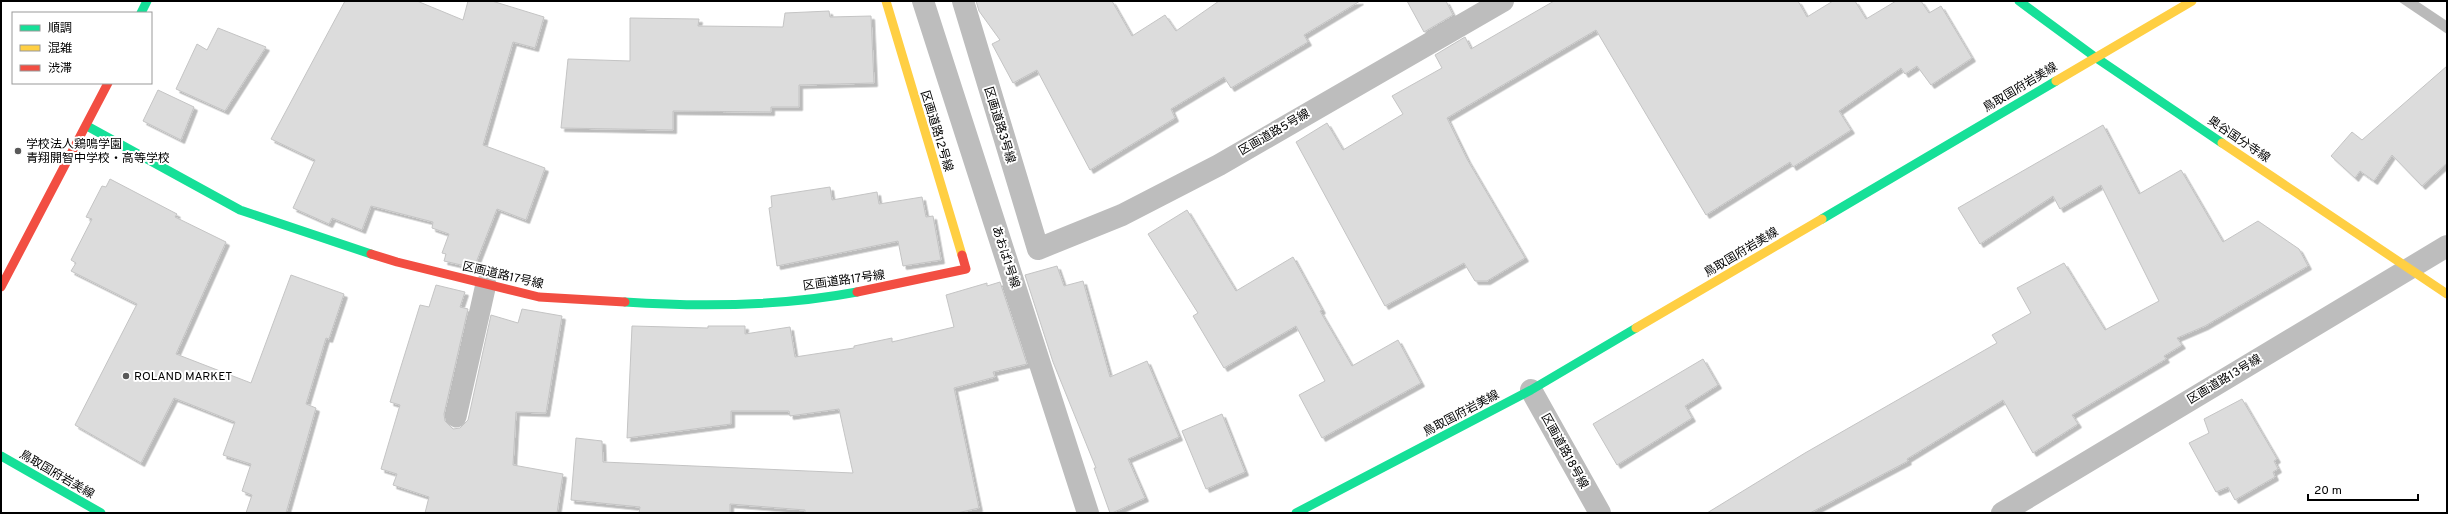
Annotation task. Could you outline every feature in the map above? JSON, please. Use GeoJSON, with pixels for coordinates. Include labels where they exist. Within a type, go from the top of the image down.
{"type":"FeatureCollection","features":[{"type":"Feature","properties":{"kind":"street"},"geometry":{"type":"LineString","coordinates":[[142,12],[147,1]]}},
{"type":"Feature","properties":{"kind":"street","name":"区画道路12号線"},"geometry":{"type":"LineString","coordinates":[[886,1],[966,269]]}},
{"type":"Feature","properties":{"kind":"street","name":"あおば1号線"},"geometry":{"type":"LineString","coordinates":[[923,1],[1088,513]]}},
{"type":"Feature","properties":{"kind":"street","name":"区画道路3号線"},"geometry":{"type":"LineString","coordinates":[[963,1],[1038,248]]}},
{"type":"Feature","properties":{"kind":"street","name":"区画道路5号線"},"geometry":{"type":"LineString","coordinates":[[1038,248],[1122,216],[1219,165],[1502,1]]}},
{"type":"Feature","properties":{"kind":"street","name":"奥谷国分寺線"},"geometry":{"type":"LineString","coordinates":[[2019,1],[2095,57],[2447,294]]}},
{"type":"Feature","properties":{"kind":"street","name":"鳥取国府岩美線"},"geometry":{"type":"LineString","coordinates":[[1296,513],[1531,390],[2192,1]]}},
{"type":"Feature","properties":{"kind":"street"},"geometry":{"type":"LineString","coordinates":[[1,288],[87,126],[108,84]]}},
{"type":"Feature","properties":{"kind":"street","name":"区画道路17号線"},"geometry":{"type":"LineString","coordinates":[[87,126],[240,210],[397,262],[539,297],[689,306],[830,297],[925,279],[966,269]]}},
{"type":"Feature","properties":{"kind":"street","name":"区画道路13号線"},"geometry":{"type":"LineString","coordinates":[[2002,513],[2408,268],[2447,246]]}},
{"type":"Feature","properties":{"kind":"street","name":"区画道路18号線"},"geometry":{"type":"LineString","coordinates":[[1531,390],[1600,513]]}},
{"type":"Feature","properties":{"kind":"street","name":"鳥取国府岩美線"},"geometry":{"type":"LineString","coordinates":[[1,456],[101,513]]}},
{"type":"Feature","properties":{"kind":"lane"},"geometry":{"type":"LineString","coordinates":[[456,417],[486,284]]}},
{"type":"Feature","properties":{"kind":"shaded area"},"geometry":{"type":"Polygon","coordinates":[[[2398,1],[2417,1],[2447,21],[2447,34],[2398,1]]]}},
{"type":"Feature","properties":{"kind":"building"},"geometry":{"type":"Polygon","coordinates":[[[345,1],[417,1],[463,20],[468,1],[492,1],[544,17],[535,48],[513,42],[483,145],[545,168],[526,220],[497,209],[474,268],[444,261],[446,254],[442,253],[449,234],[432,228],[433,222],[371,206],[362,230],[332,218],[329,224],[293,208],[315,160],[271,139],[345,1]]]}},
{"type":"Feature","properties":{"kind":"building"},"geometry":{"type":"Polygon","coordinates":[[[976,1],[1112,1],[1132,36],[1165,15],[1176,31],[1219,1],[1360,1],[1304,35],[1308,42],[1231,88],[1224,77],[1171,109],[1175,118],[1090,170],[1037,70],[1013,83],[992,44],[1000,40],[979,11],[976,1]]]}},
{"type":"Feature","properties":{"kind":"building"},"geometry":{"type":"Polygon","coordinates":[[[1407,1],[1446,1],[1453,15],[1424,32],[1407,1]]]}},
{"type":"Feature","properties":{"kind":"building"},"geometry":{"type":"Polygon","coordinates":[[[1554,1],[1798,1],[1807,17],[1833,1],[1855,1],[1866,19],[1896,1],[1921,1],[1929,13],[1941,6],[1972,58],[1931,85],[1917,66],[1905,74],[1901,68],[1839,111],[1851,130],[1793,167],[1790,162],[1706,215],[1596,30],[1447,118],[1467,159],[1525,258],[1487,281],[1475,281],[1464,263],[1385,306],[1296,142],[1327,123],[1343,150],[1403,114],[1392,96],[1442,68],[1435,55],[1465,37],[1471,49],[1554,1]]]}},
{"type":"Feature","properties":{"kind":"building"},"geometry":{"type":"Polygon","coordinates":[[[829,11],[830,17],[871,16],[874,83],[799,85],[799,107],[771,107],[771,112],[673,111],[673,130],[561,128],[568,59],[630,61],[630,18],[699,19],[698,26],[783,27],[785,13],[829,11]]]}},
{"type":"Feature","properties":{"kind":"building"},"geometry":{"type":"Polygon","coordinates":[[[218,28],[266,47],[225,111],[176,89],[197,44],[207,50],[218,28]]]}},
{"type":"Feature","properties":{"kind":"building"},"geometry":{"type":"Polygon","coordinates":[[[2447,66],[2447,163],[2422,186],[2392,155],[2374,181],[2360,171],[2355,178],[2331,156],[2352,132],[2362,140],[2447,66]]]}},
{"type":"Feature","properties":{"kind":"building"},"geometry":{"type":"Polygon","coordinates":[[[158,90],[194,107],[181,140],[143,121],[158,90]]]}},
{"type":"Feature","properties":{"kind":"building"},"geometry":{"type":"Polygon","coordinates":[[[2103,125],[2139,194],[2181,170],[2223,242],[2258,221],[2299,249],[2308,266],[2205,326],[2177,338],[2182,345],[2164,356],[2166,359],[2072,415],[2078,424],[2033,453],[2003,400],[1907,459],[1908,461],[1810,513],[1707,513],[1805,453],[1997,343],[1992,335],[2031,313],[2017,288],[2064,263],[2105,330],[2159,301],[2101,185],[2060,209],[2053,196],[1980,244],[1958,208],[2103,125]]]}},
{"type":"Feature","properties":{"kind":"building"},"geometry":{"type":"Polygon","coordinates":[[[110,179],[177,214],[175,217],[226,242],[176,354],[251,383],[291,275],[344,294],[329,339],[326,338],[306,404],[316,408],[286,513],[246,513],[252,495],[242,491],[251,464],[223,455],[235,422],[174,398],[141,463],[75,425],[137,304],[71,271],[76,263],[71,260],[92,219],[86,217],[102,186],[106,187],[110,179]]]}},
{"type":"Feature","properties":{"kind":"building"},"geometry":{"type":"Polygon","coordinates":[[[830,187],[832,200],[877,192],[879,204],[922,197],[926,217],[933,216],[941,260],[903,266],[898,241],[777,266],[769,208],[772,207],[771,196],[830,187]]]}},
{"type":"Feature","properties":{"kind":"building"},"geometry":{"type":"Polygon","coordinates":[[[1187,210],[1236,291],[1293,257],[1322,310],[1320,311],[1352,366],[1398,340],[1421,383],[1322,438],[1299,395],[1325,381],[1296,326],[1224,368],[1193,316],[1198,313],[1148,234],[1187,210]]]}},
{"type":"Feature","properties":{"kind":"building"},"geometry":{"type":"Polygon","coordinates":[[[1057,266],[1064,286],[1083,281],[1110,377],[1147,361],[1179,437],[1128,459],[1145,498],[1112,513],[1110,513],[1094,468],[1096,468],[1053,362],[1025,275],[1057,266]]]}},
{"type":"Feature","properties":{"kind":"building"},"geometry":{"type":"Polygon","coordinates":[[[1000,282],[1027,364],[993,372],[995,377],[954,388],[979,508],[957,513],[805,513],[805,510],[730,504],[730,513],[639,513],[640,507],[571,500],[576,438],[602,441],[603,462],[853,473],[839,409],[790,416],[789,411],[731,411],[731,424],[627,438],[632,326],[708,328],[708,326],[745,326],[745,334],[790,327],[795,357],[854,348],[854,346],[892,338],[892,342],[954,327],[946,295],[987,283],[987,286],[1000,282]]]}},
{"type":"Feature","properties":{"kind":"building"},"geometry":{"type":"Polygon","coordinates":[[[436,285],[465,292],[460,307],[468,309],[444,414],[445,421],[453,429],[460,428],[468,420],[491,315],[518,323],[522,309],[562,316],[546,413],[516,412],[513,465],[563,474],[557,513],[425,513],[429,497],[393,485],[397,474],[381,469],[400,405],[390,402],[420,305],[429,307],[436,285]]]}},
{"type":"Feature","properties":{"kind":"building"},"geometry":{"type":"Polygon","coordinates":[[[1703,359],[1718,385],[1685,406],[1692,418],[1617,465],[1593,424],[1703,359]]]}},
{"type":"Feature","properties":{"kind":"building"},"geometry":{"type":"Polygon","coordinates":[[[2242,399],[2277,459],[2274,461],[2278,469],[2273,472],[2275,477],[2235,500],[2228,487],[2216,492],[2189,443],[2209,433],[2204,419],[2242,399]]]}},
{"type":"Feature","properties":{"kind":"building"},"geometry":{"type":"Polygon","coordinates":[[[1222,414],[1245,472],[1206,489],[1182,431],[1222,414]]]}},
{"type":"Feature","properties":{"kind":"traffic: fast"},"geometry":{"type":"LineString","coordinates":[[142,12],[147,1]]}},
{"type":"Feature","properties":{"kind":"traffic: fast"},"geometry":{"type":"LineString","coordinates":[[2019,1],[2095,57],[2222,143]]}},
{"type":"Feature","properties":{"kind":"traffic: fast"},"geometry":{"type":"LineString","coordinates":[[1822,219],[2056,81]]}},
{"type":"Feature","properties":{"kind":"traffic: fast"},"geometry":{"type":"LineString","coordinates":[[87,126],[240,210],[371,254]]}},
{"type":"Feature","properties":{"kind":"traffic: fast"},"geometry":{"type":"LineString","coordinates":[[625,302],[682,305],[771,303],[829,297],[857,292]]}},
{"type":"Feature","properties":{"kind":"traffic: fast"},"geometry":{"type":"LineString","coordinates":[[1296,513],[1531,390],[1636,328]]}},
{"type":"Feature","properties":{"kind":"traffic: fast"},"geometry":{"type":"LineString","coordinates":[[1,456],[101,513]]}},
{"type":"Feature","properties":{"kind":"traffic: slow"},"geometry":{"type":"LineString","coordinates":[[886,1],[962,255]]}},
{"type":"Feature","properties":{"kind":"traffic: slow"},"geometry":{"type":"LineString","coordinates":[[2056,81],[2192,1]]}},
{"type":"Feature","properties":{"kind":"traffic: slow"},"geometry":{"type":"LineString","coordinates":[[2222,143],[2447,294]]}},
{"type":"Feature","properties":{"kind":"traffic: slow"},"geometry":{"type":"LineString","coordinates":[[1636,328],[1822,219]]}},
{"type":"Feature","properties":{"kind":"traffic: jam"},"geometry":{"type":"LineString","coordinates":[[1,287],[107,84]]}},
{"type":"Feature","properties":{"kind":"traffic: jam"},"geometry":{"type":"LineString","coordinates":[[371,254],[397,262],[539,297],[625,302]]}},
{"type":"Feature","properties":{"kind":"traffic: jam"},"geometry":{"type":"LineString","coordinates":[[857,292],[966,269],[962,255]]}},
{"type":"Feature","properties":{"kind":"place","name":"学校法人鶏鳴学園 青翔開智中学校・高等学校"},"geometry":{"type":"Point","coordinates":[18,151]}},
{"type":"Feature","properties":{"kind":"place","name":"ROLAND MARKET"},"geometry":{"type":"Point","coordinates":[126,376]}}]}
